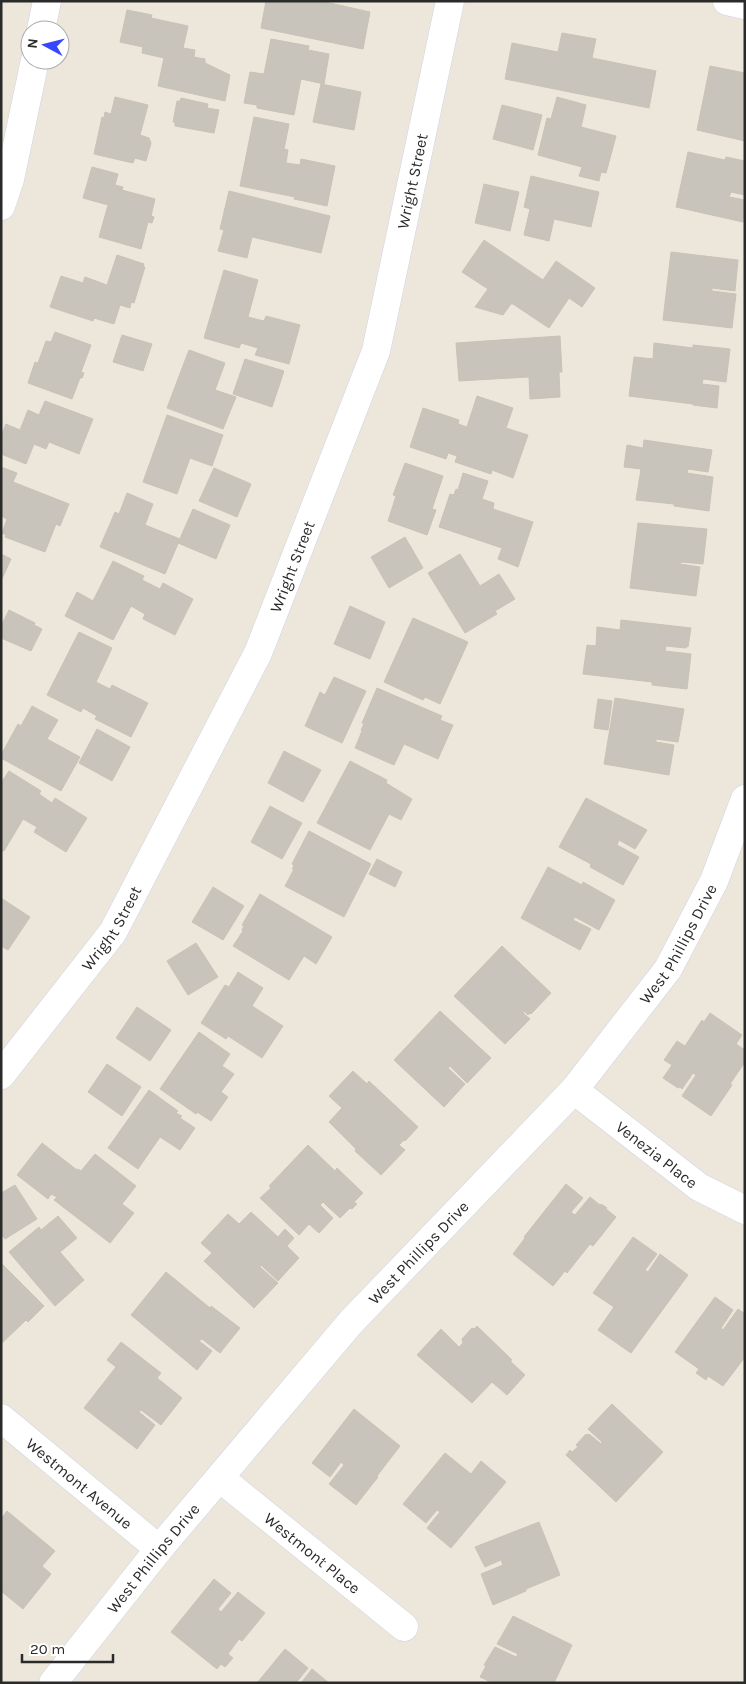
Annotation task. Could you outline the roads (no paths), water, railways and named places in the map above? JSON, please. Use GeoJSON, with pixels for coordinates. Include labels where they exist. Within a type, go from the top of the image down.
{"type":"FeatureCollection","features":[{"type":"Feature","properties":{"kind":"street"},"geometry":{"type":"LineString","coordinates":[[43,20],[47,1]]}},
{"type":"Feature","properties":{"kind":"street","name":"Wright Street"},"geometry":{"type":"LineString","coordinates":[[1,1075],[113,932],[258,653],[376,351],[450,1]]}},
{"type":"Feature","properties":{"kind":"street"},"geometry":{"type":"LineString","coordinates":[[727,1],[745,5]]}},
{"type":"Feature","properties":{"kind":"street"},"geometry":{"type":"LineString","coordinates":[[1,206],[10,179],[33,70]]}},
{"type":"Feature","properties":{"kind":"street","name":"West Phillips Drive"},"geometry":{"type":"LineString","coordinates":[[53,1683],[159,1548],[351,1322],[574,1090],[668,969],[714,881],[745,799]]}},
{"type":"Feature","properties":{"kind":"street","name":"Venezia Place"},"geometry":{"type":"LineString","coordinates":[[574,1090],[699,1187],[745,1210]]}},
{"type":"Feature","properties":{"kind":"street","name":"Westmont Avenue"},"geometry":{"type":"LineString","coordinates":[[1,1418],[159,1548]]}},
{"type":"Feature","properties":{"kind":"street","name":"Westmont Place"},"geometry":{"type":"LineString","coordinates":[[220,1478],[404,1627]]}}]}
